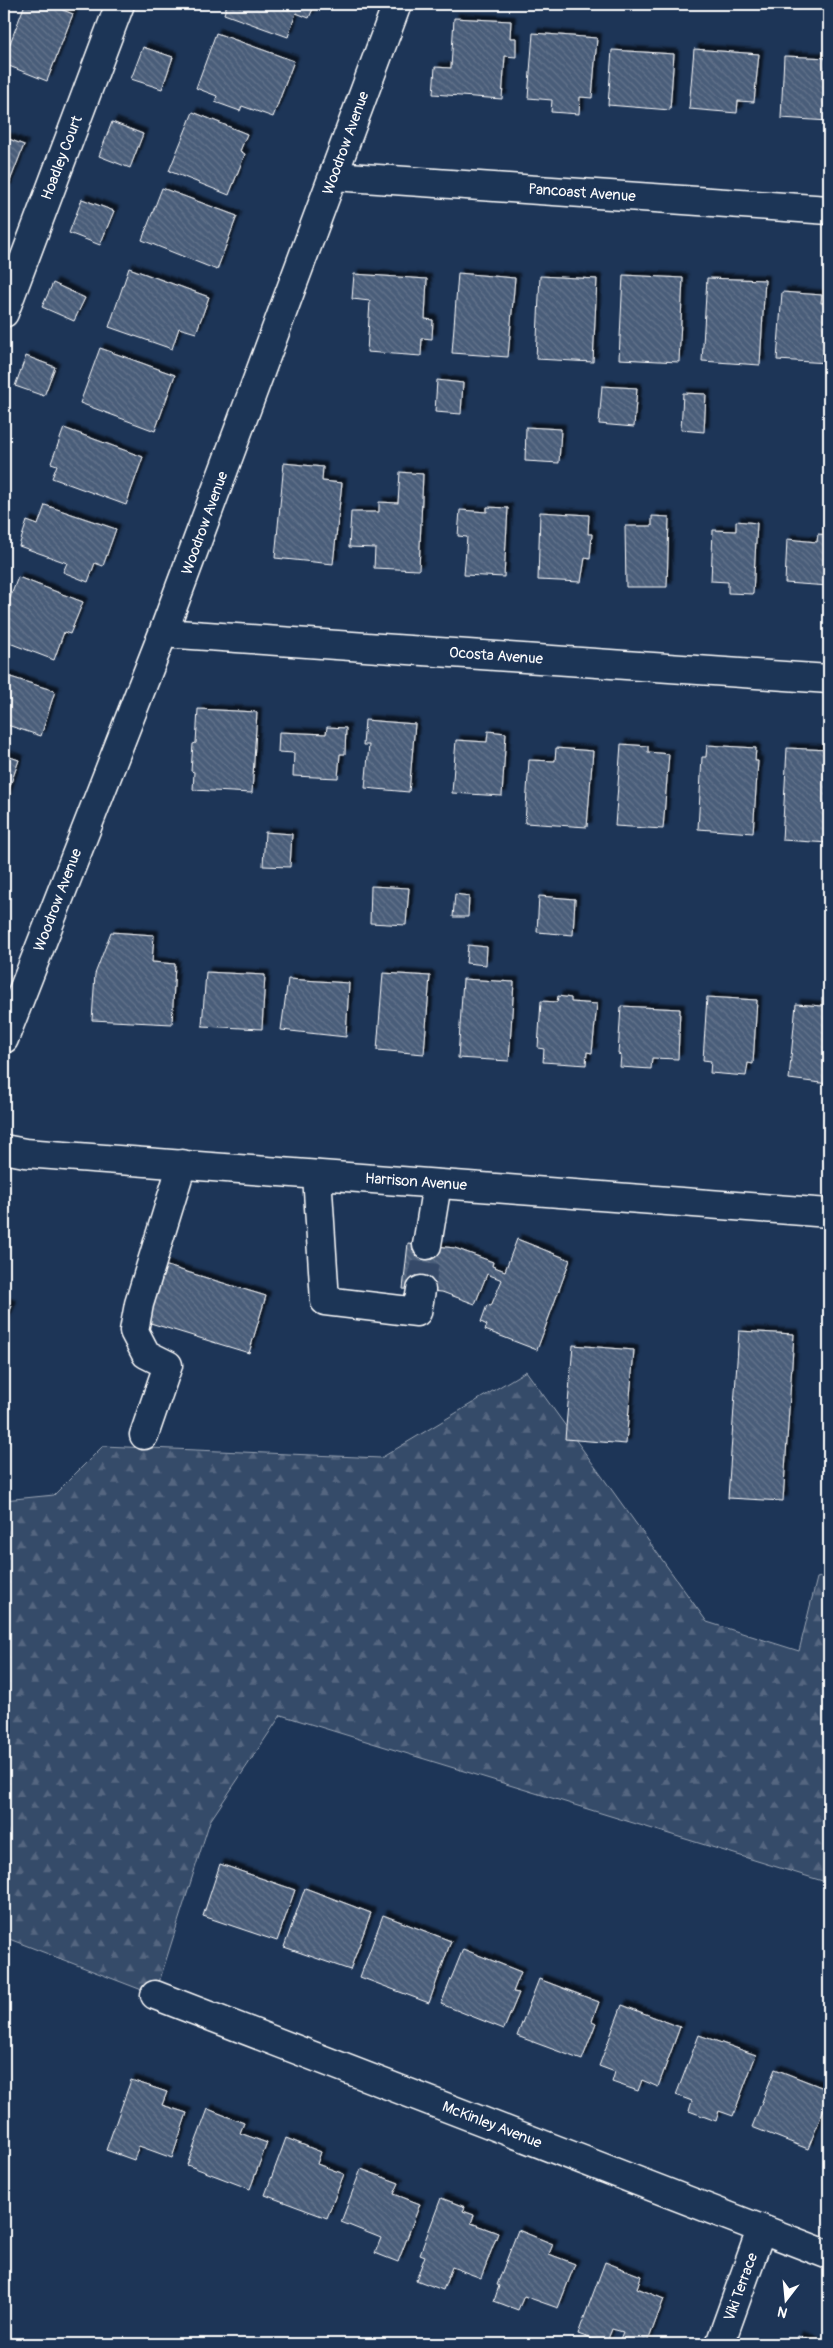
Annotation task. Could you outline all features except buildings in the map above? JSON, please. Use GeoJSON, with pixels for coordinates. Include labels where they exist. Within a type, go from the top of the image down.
{"type":"FeatureCollection","features":[{"type":"Feature","properties":{"kind":"street","name":"Hoadley Court"},"geometry":{"type":"LineString","coordinates":[[4,312],[120,4]]}},
{"type":"Feature","properties":{"kind":"street","name":"Woodrow Avenue"},"geometry":{"type":"LineString","coordinates":[[4,1039],[163,633],[397,4]]}},
{"type":"Feature","properties":{"kind":"street","name":"Pancoast Avenue"},"geometry":{"type":"LineString","coordinates":[[334,176],[829,210]]}},
{"type":"Feature","properties":{"kind":"street","name":"Ocosta Avenue"},"geometry":{"type":"LineString","coordinates":[[163,633],[829,679]]}},
{"type":"Feature","properties":{"kind":"street","name":"Harrison Avenue"},"geometry":{"type":"LineString","coordinates":[[4,1149],[25,1153],[829,1213]]}},
{"type":"Feature","properties":{"kind":"street"},"geometry":{"type":"LineString","coordinates":[[144,1435],[168,1365],[146,1354],[134,1331],[139,1304],[182,1164]]}},
{"type":"Feature","properties":{"kind":"street"},"geometry":{"type":"LineString","coordinates":[[317,1175],[325,1301],[418,1312],[421,1290]]}},
{"type":"Feature","properties":{"kind":"street"},"geometry":{"type":"LineString","coordinates":[[427,1245],[436,1184]]}},
{"type":"Feature","properties":{"kind":"street","name":"McKinley Avenue"},"geometry":{"type":"LineString","coordinates":[[155,1995],[829,2255]]}},
{"type":"Feature","properties":{"kind":"street","name":"Viki Terrace"},"geometry":{"type":"LineString","coordinates":[[720,2344],[761,2230]]}},
{"type":"Feature","properties":{"kind":"green space"},"geometry":{"type":"Polygon","coordinates":[[[526,1371],[707,1622],[799,1651],[817,1578],[829,1575],[829,1883],[281,1715],[210,1821],[155,1995],[4,1937],[4,1500],[54,1495],[103,1446],[381,1458],[526,1371]]]}},
{"type":"Feature","properties":{"kind":"tunnel"},"geometry":{"type":"LineString","coordinates":[[421,1290],[427,1245]]}}]}
